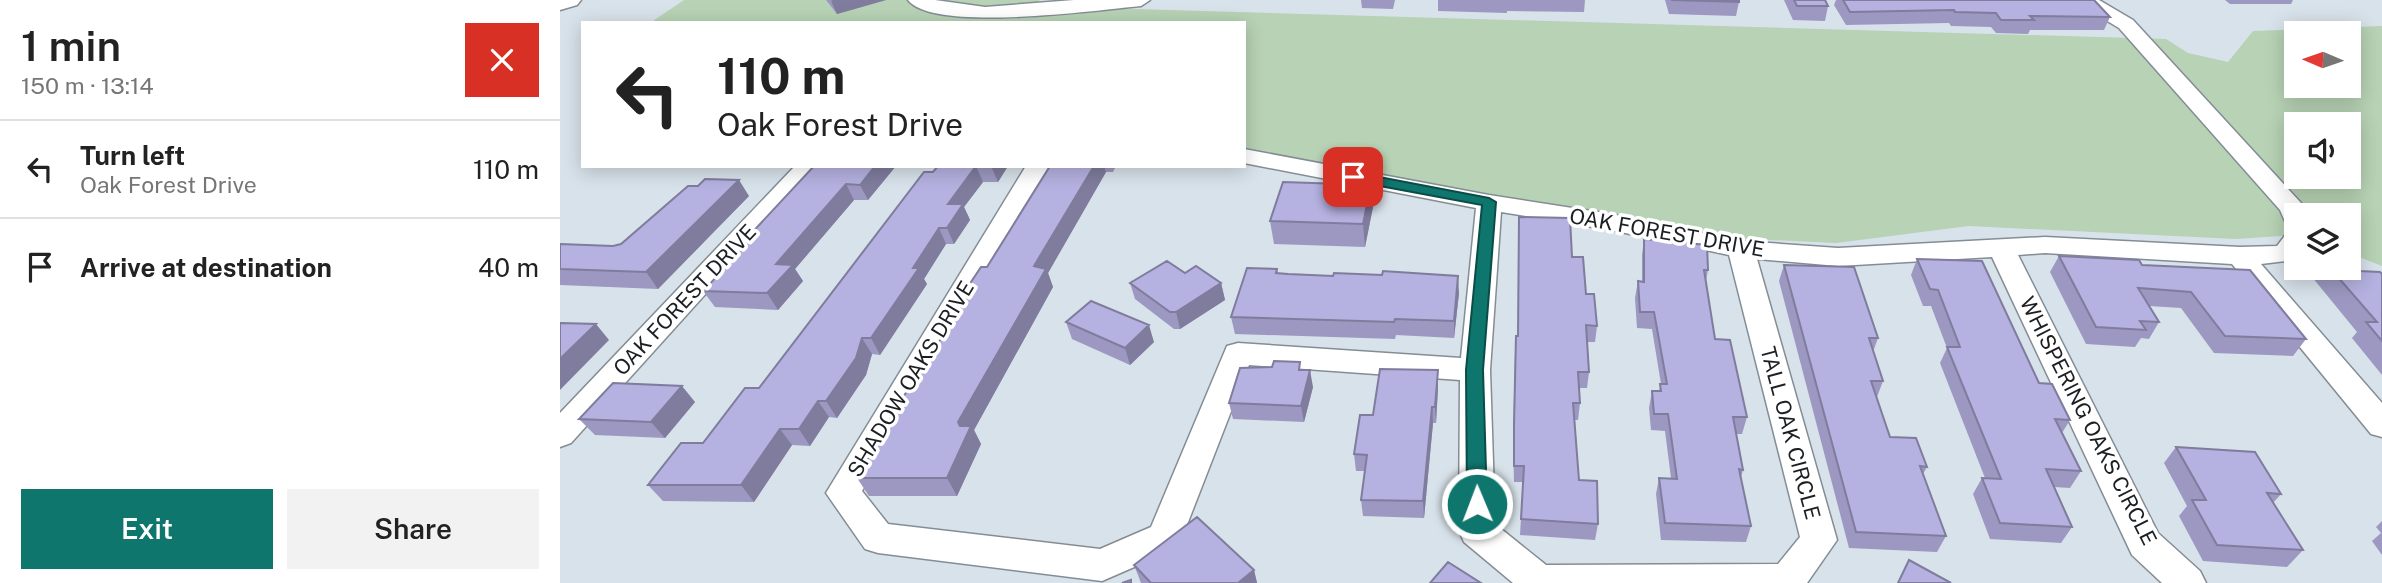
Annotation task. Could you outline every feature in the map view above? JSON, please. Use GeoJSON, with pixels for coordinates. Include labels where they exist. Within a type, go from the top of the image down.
{"type":"FeatureCollection","features":[{"type":"Feature","properties":{"kind":"main road"},"geometry":{"type":"LineString","coordinates":[[560,2],[568,0]]}},
{"type":"Feature","properties":{"kind":"street"},"geometry":{"type":"LineString","coordinates":[[917,0],[937,9],[961,13],[996,13],[1141,0]]}},
{"type":"Feature","properties":{"kind":"street"},"geometry":{"type":"LineString","coordinates":[[2075,0],[2089,2],[2126,24],[2287,203]]}},
{"type":"Feature","properties":{"kind":"street","name":"OAK FOREST DRIVE"},"geometry":{"type":"LineString","coordinates":[[1246,156],[1611,222],[1741,249],[1838,257],[2045,245],[2240,256],[2284,254]]}},
{"type":"Feature","properties":{"kind":"street","name":"OAK FOREST DRIVE"},"geometry":{"type":"LineString","coordinates":[[560,434],[807,168]]}},
{"type":"Feature","properties":{"kind":"street","name":"SHADOW OAKS DRIVE"},"geometry":{"type":"LineString","coordinates":[[1037,168],[843,493],[878,538],[1102,565],[1166,537],[1238,354],[1475,370]]}},
{"type":"Feature","properties":{"kind":"street","name":"TALL OAK CIRCLE"},"geometry":{"type":"LineString","coordinates":[[1489,202],[1475,370],[1477,531],[1539,582],[1787,580],[1819,540],[1741,249]]}},
{"type":"Feature","properties":{"kind":"street","name":"WHISPERING OAKS CIRCLE"},"geometry":{"type":"LineString","coordinates":[[2003,249],[2145,544],[2187,583]]}},
{"type":"Feature","properties":{"kind":"street"},"geometry":{"type":"LineString","coordinates":[[2240,256],[2382,425]]}},
{"type":"Feature","properties":{"kind":"green space"},"geometry":{"type":"Polygon","coordinates":[[[684,0],[1040,0],[1032,6],[2166,39],[2188,53],[2228,62],[2253,31],[2284,30],[2284,98],[2361,98],[2361,27],[2382,26],[2382,266],[2361,258],[2361,203],[2284,203],[2284,236],[2236,239],[1969,226],[1836,243],[1683,236],[1246,148],[1246,21],[653,21],[684,0]]]}},
{"type":"Feature","properties":{"kind":"building"},"geometry":{"type":"Polygon","coordinates":[[[1671,0],[1739,0],[1739,2],[1671,0]]]}},
{"type":"Feature","properties":{"kind":"building"},"geometry":{"type":"Polygon","coordinates":[[[1794,0],[1825,0],[1828,6],[1797,6],[1794,0]]]}},
{"type":"Feature","properties":{"kind":"building"},"geometry":{"type":"Polygon","coordinates":[[[1843,0],[2094,0],[2110,17],[2030,16],[2034,20],[2001,20],[1996,13],[1954,10],[1850,12],[1843,0]]]}},
{"type":"Feature","properties":{"kind":"building"},"geometry":{"type":"Polygon","coordinates":[[[812,168],[873,168],[860,185],[846,184],[776,264],[793,265],[767,293],[703,291],[740,252],[734,252],[812,168]]]}},
{"type":"Feature","properties":{"kind":"building"},"geometry":{"type":"Polygon","coordinates":[[[936,168],[975,168],[948,204],[963,204],[947,228],[939,228],[913,268],[919,268],[871,338],[862,338],[856,358],[826,401],[818,401],[799,429],[780,429],[741,485],[648,485],[681,443],[703,443],[745,388],[759,388],[924,172],[933,172],[936,168]]]}},
{"type":"Feature","properties":{"kind":"building"},"geometry":{"type":"Polygon","coordinates":[[[1049,168],[1093,168],[1034,266],[1046,269],[958,422],[960,426],[971,426],[947,478],[857,478],[898,405],[975,286],[969,285],[981,267],[987,267],[1049,168]]]}},
{"type":"Feature","properties":{"kind":"building"},"geometry":{"type":"Polygon","coordinates":[[[705,179],[739,180],[646,272],[560,269],[560,244],[621,244],[688,186],[698,186],[705,179]]]}},
{"type":"Feature","properties":{"kind":"building"},"geometry":{"type":"Polygon","coordinates":[[[1283,182],[1371,185],[1363,224],[1270,221],[1283,182]]]}},
{"type":"Feature","properties":{"kind":"building"},"geometry":{"type":"Polygon","coordinates":[[[1519,217],[1570,218],[1572,257],[1583,257],[1586,294],[1594,294],[1597,326],[1586,325],[1589,372],[1578,372],[1580,403],[1573,403],[1579,480],[1597,481],[1598,524],[1521,519],[1524,466],[1514,466],[1519,217]]]}},
{"type":"Feature","properties":{"kind":"building"},"geometry":{"type":"Polygon","coordinates":[[[1644,239],[1707,245],[1708,270],[1704,270],[1715,339],[1730,340],[1747,417],[1733,417],[1743,470],[1739,469],[1751,526],[1665,523],[1659,478],[1677,479],[1668,414],[1654,414],[1652,391],[1661,391],[1660,384],[1667,384],[1654,312],[1640,312],[1638,281],[1644,282],[1644,239]]]}},
{"type":"Feature","properties":{"kind":"building"},"geometry":{"type":"Polygon","coordinates":[[[2059,256],[2139,260],[2142,265],[2250,270],[2306,339],[2225,336],[2191,292],[2138,288],[2159,322],[2140,321],[2146,330],[2096,327],[2059,256]]]}},
{"type":"Feature","properties":{"kind":"building"},"geometry":{"type":"Polygon","coordinates":[[[1917,259],[1982,261],[2039,383],[2052,384],[2070,420],[2055,419],[2081,471],[2046,469],[2072,527],[2000,523],[1982,478],[2001,479],[1947,347],[1960,347],[1938,290],[1930,289],[1917,259]]]}},
{"type":"Feature","properties":{"kind":"building"},"geometry":{"type":"Polygon","coordinates":[[[1167,261],[1185,273],[1196,266],[1221,283],[1176,312],[1170,312],[1130,283],[1167,261]]]}},
{"type":"Feature","properties":{"kind":"building"},"geometry":{"type":"Polygon","coordinates":[[[1784,265],[1854,267],[1878,338],[1869,338],[1883,381],[1871,381],[1890,437],[1916,438],[1927,467],[1920,466],[1946,536],[1856,532],[1784,265]]]}},
{"type":"Feature","properties":{"kind":"building"},"geometry":{"type":"Polygon","coordinates":[[[1247,268],[1277,269],[1276,273],[1333,276],[1334,273],[1382,275],[1383,271],[1458,276],[1454,321],[1231,317],[1247,268]]]}},
{"type":"Feature","properties":{"kind":"building"},"geometry":{"type":"Polygon","coordinates":[[[2361,271],[2382,274],[2382,341],[2366,322],[2377,322],[2340,280],[2361,280],[2361,271]]]}},
{"type":"Feature","properties":{"kind":"building"},"geometry":{"type":"Polygon","coordinates":[[[1091,301],[1149,325],[1125,348],[1066,322],[1091,301]]]}},
{"type":"Feature","properties":{"kind":"building"},"geometry":{"type":"Polygon","coordinates":[[[560,323],[596,324],[560,359],[560,323]]]}},
{"type":"Feature","properties":{"kind":"building"},"geometry":{"type":"Polygon","coordinates":[[[1274,361],[1300,362],[1299,370],[1310,370],[1301,406],[1229,403],[1240,368],[1272,367],[1274,361]]]}},
{"type":"Feature","properties":{"kind":"building"},"geometry":{"type":"Polygon","coordinates":[[[1380,369],[1438,370],[1423,501],[1361,500],[1367,455],[1354,454],[1360,415],[1373,415],[1380,369]]]}},
{"type":"Feature","properties":{"kind":"building"},"geometry":{"type":"Polygon","coordinates":[[[613,383],[682,386],[651,422],[579,419],[613,383]]]}},
{"type":"Feature","properties":{"kind":"building"},"geometry":{"type":"Polygon","coordinates":[[[2176,447],[2255,452],[2281,494],[2267,493],[2303,550],[2217,545],[2192,500],[2206,500],[2176,447]]]}},
{"type":"Feature","properties":{"kind":"building"},"geometry":{"type":"Polygon","coordinates":[[[1197,517],[1254,570],[1238,583],[1151,583],[1134,565],[1197,517]]]}},
{"type":"Feature","properties":{"kind":"building"},"geometry":{"type":"Polygon","coordinates":[[[1909,560],[1951,583],[1898,583],[1909,560]]]}},
{"type":"Feature","properties":{"kind":"building"},"geometry":{"type":"Polygon","coordinates":[[[1448,562],[1481,583],[1430,583],[1448,562]]]}},
{"type":"Feature","properties":{"kind":"route"},"geometry":{"type":"LineString","coordinates":[[1353,177],[1489,202],[1475,370],[1477,504]]}}]}
